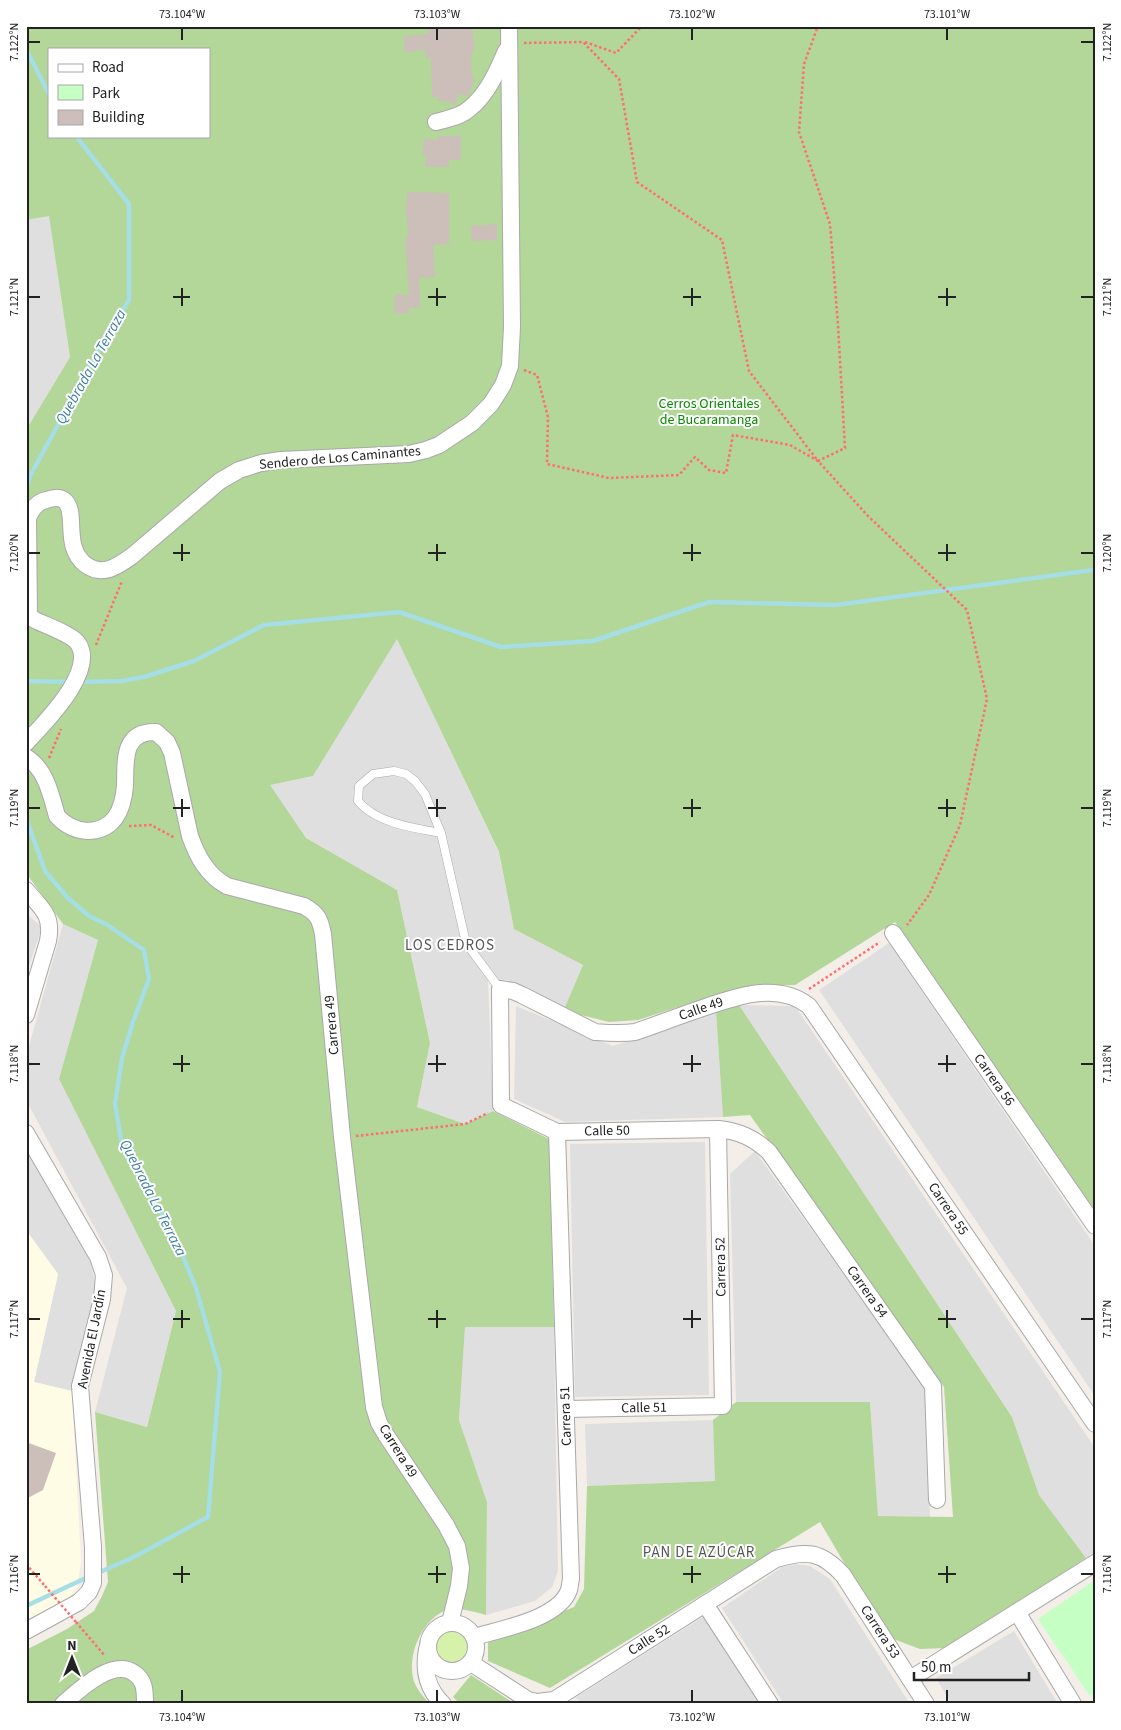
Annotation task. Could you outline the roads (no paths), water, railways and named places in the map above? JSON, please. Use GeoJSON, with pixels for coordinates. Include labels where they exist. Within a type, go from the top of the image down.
{"type":"FeatureCollection","features":[{"type":"Feature","properties":{"kind":"street","name":"Sendero de Los Caminantes"},"geometry":{"type":"LineString","coordinates":[[26,743],[71,690],[79,673],[81,661],[79,644],[73,638],[33,619],[29,615],[28,518],[32,508],[40,502],[53,498],[60,498],[65,501],[69,508],[73,546],[80,560],[88,567],[108,570],[132,556],[220,480],[239,470],[261,463],[282,460],[409,454],[426,450],[472,423],[491,404],[504,385],[510,366],[512,327],[509,26]]}},
{"type":"Feature","properties":{"kind":"street"},"geometry":{"type":"LineString","coordinates":[[436,122],[455,117],[468,110],[480,98],[490,85],[509,44]]}},
{"type":"Feature","properties":{"kind":"street","name":"Carrera 49"},"geometry":{"type":"LineString","coordinates":[[26,757],[34,762],[43,774],[57,816],[65,824],[83,830],[105,828],[114,821],[120,806],[124,788],[124,763],[127,751],[139,736],[156,732],[167,742],[172,753],[190,836],[204,866],[219,882],[238,890],[304,906],[313,911],[320,921],[323,934],[342,1137],[374,1407],[382,1429],[446,1525],[456,1546],[461,1568],[459,1586],[450,1623]]}},
{"type":"Feature","properties":{"kind":"street"},"geometry":{"type":"LineString","coordinates":[[26,890],[48,918],[50,929],[26,1015]]}},
{"type":"Feature","properties":{"kind":"street","name":"Carrera 56"},"geometry":{"type":"LineString","coordinates":[[893,933],[1095,1226]]}},
{"type":"Feature","properties":{"kind":"street","name":"Calle 49"},"geometry":{"type":"LineString","coordinates":[[500,989],[522,994],[595,1032],[622,1034],[635,1032],[728,999],[749,994],[770,992],[796,997]]}},
{"type":"Feature","properties":{"kind":"street","name":"Calle 50"},"geometry":{"type":"LineString","coordinates":[[500,989],[501,1105],[557,1132],[718,1129]]}},
{"type":"Feature","properties":{"kind":"street","name":"Carrera 55"},"geometry":{"type":"LineString","coordinates":[[796,997],[810,1006],[1095,1424]]}},
{"type":"Feature","properties":{"kind":"street","name":"Carrera 52"},"geometry":{"type":"LineString","coordinates":[[718,1129],[723,1406]]}},
{"type":"Feature","properties":{"kind":"street","name":"Carrera 54"},"geometry":{"type":"LineString","coordinates":[[718,1129],[732,1130],[747,1136],[759,1142],[769,1152],[933,1386],[937,1500]]}},
{"type":"Feature","properties":{"kind":"street","name":"Carrera 51"},"geometry":{"type":"LineString","coordinates":[[474,1636],[540,1617],[555,1608],[564,1599],[569,1590],[571,1579],[557,1132]]}},
{"type":"Feature","properties":{"kind":"street","name":"Avenida El Jardín"},"geometry":{"type":"LineString","coordinates":[[26,1133],[98,1257],[104,1274],[102,1298],[80,1386],[93,1583],[79,1602],[26,1631]]}},
{"type":"Feature","properties":{"kind":"street","name":"Calle 51"},"geometry":{"type":"LineString","coordinates":[[566,1409],[723,1406]]}},
{"type":"Feature","properties":{"kind":"street","name":"Calle 52"},"geometry":{"type":"LineString","coordinates":[[471,1663],[528,1700],[557,1702],[776,1559],[802,1554],[817,1556],[831,1563]]}},
{"type":"Feature","properties":{"kind":"street","name":"Carrera 53"},"geometry":{"type":"LineString","coordinates":[[831,1563],[843,1575],[926,1704]]}},
{"type":"Feature","properties":{"kind":"street"},"geometry":{"type":"LineString","coordinates":[[910,1679],[1095,1563]]}},
{"type":"Feature","properties":{"kind":"street"},"geometry":{"type":"LineString","coordinates":[[705,1604],[770,1704]]}},
{"type":"Feature","properties":{"kind":"street"},"geometry":{"type":"LineString","coordinates":[[1017,1612],[1073,1704]]}},
{"type":"Feature","properties":{"kind":"street"},"geometry":{"type":"LineString","coordinates":[[427,1647],[428,1656],[439,1668],[447,1671],[460,1670],[471,1663],[476,1652],[474,1636],[463,1626],[450,1623],[439,1626],[428,1639],[427,1647],[425,1668],[426,1677],[430,1689],[443,1704]]}},
{"type":"Feature","properties":{"kind":"street"},"geometry":{"type":"LineString","coordinates":[[63,1704],[90,1682],[116,1668],[130,1670],[140,1677],[145,1689],[146,1704]]}},
{"type":"Feature","properties":{"kind":"street"},"geometry":{"type":"LineString","coordinates":[[443,1704],[442,1682],[447,1671]]}},
{"type":"Feature","properties":{"kind":"lane"},"geometry":{"type":"LineString","coordinates":[[441,833],[392,822],[365,809],[358,801],[359,786],[373,774],[394,771],[406,774],[425,794],[441,833],[466,944],[500,989]]}},
{"type":"Feature","properties":{"kind":"waterway","name":"Quebrada La Terraza"},"geometry":{"type":"LineString","coordinates":[[26,49],[48,92]]}},
{"type":"Feature","properties":{"kind":"waterway","name":"Quebrada La Terraza"},"geometry":{"type":"LineString","coordinates":[[26,489],[30,476],[100,348],[129,300],[129,204],[78,138]]}},
{"type":"Feature","properties":{"kind":"waterway"},"geometry":{"type":"LineString","coordinates":[[79,682],[122,681],[144,677],[194,661],[264,625],[399,612],[501,647],[593,641],[709,602],[836,605],[1093,570]]}},
{"type":"Feature","properties":{"kind":"waterway"},"geometry":{"type":"LineString","coordinates":[[26,681],[71,682]]}},
{"type":"Feature","properties":{"kind":"waterway","name":"Quebrada La Terraza"},"geometry":{"type":"LineString","coordinates":[[26,818],[45,871],[68,898],[89,916],[106,924],[144,950],[149,979],[122,1058],[115,1104],[122,1145],[175,1237],[196,1288],[220,1372],[208,1517],[134,1557],[98,1573]]}},
{"type":"Feature","properties":{"kind":"waterway","name":"Quebrada La Terraza"},"geometry":{"type":"LineString","coordinates":[[26,1606],[90,1576]]}},
{"type":"Feature","properties":{"kind":"district","name":"LOS CEDROS"},"geometry":{"type":"Point","coordinates":[450,945]}},
{"type":"Feature","properties":{"kind":"district","name":"PAN DE AZÚCAR"},"geometry":{"type":"Point","coordinates":[699,1552]}},
{"type":"Feature","properties":{"kind":"park label","name":"Cerros Orientales de Bucaramanga"},"geometry":{"type":"Point","coordinates":[709,412]}}]}
